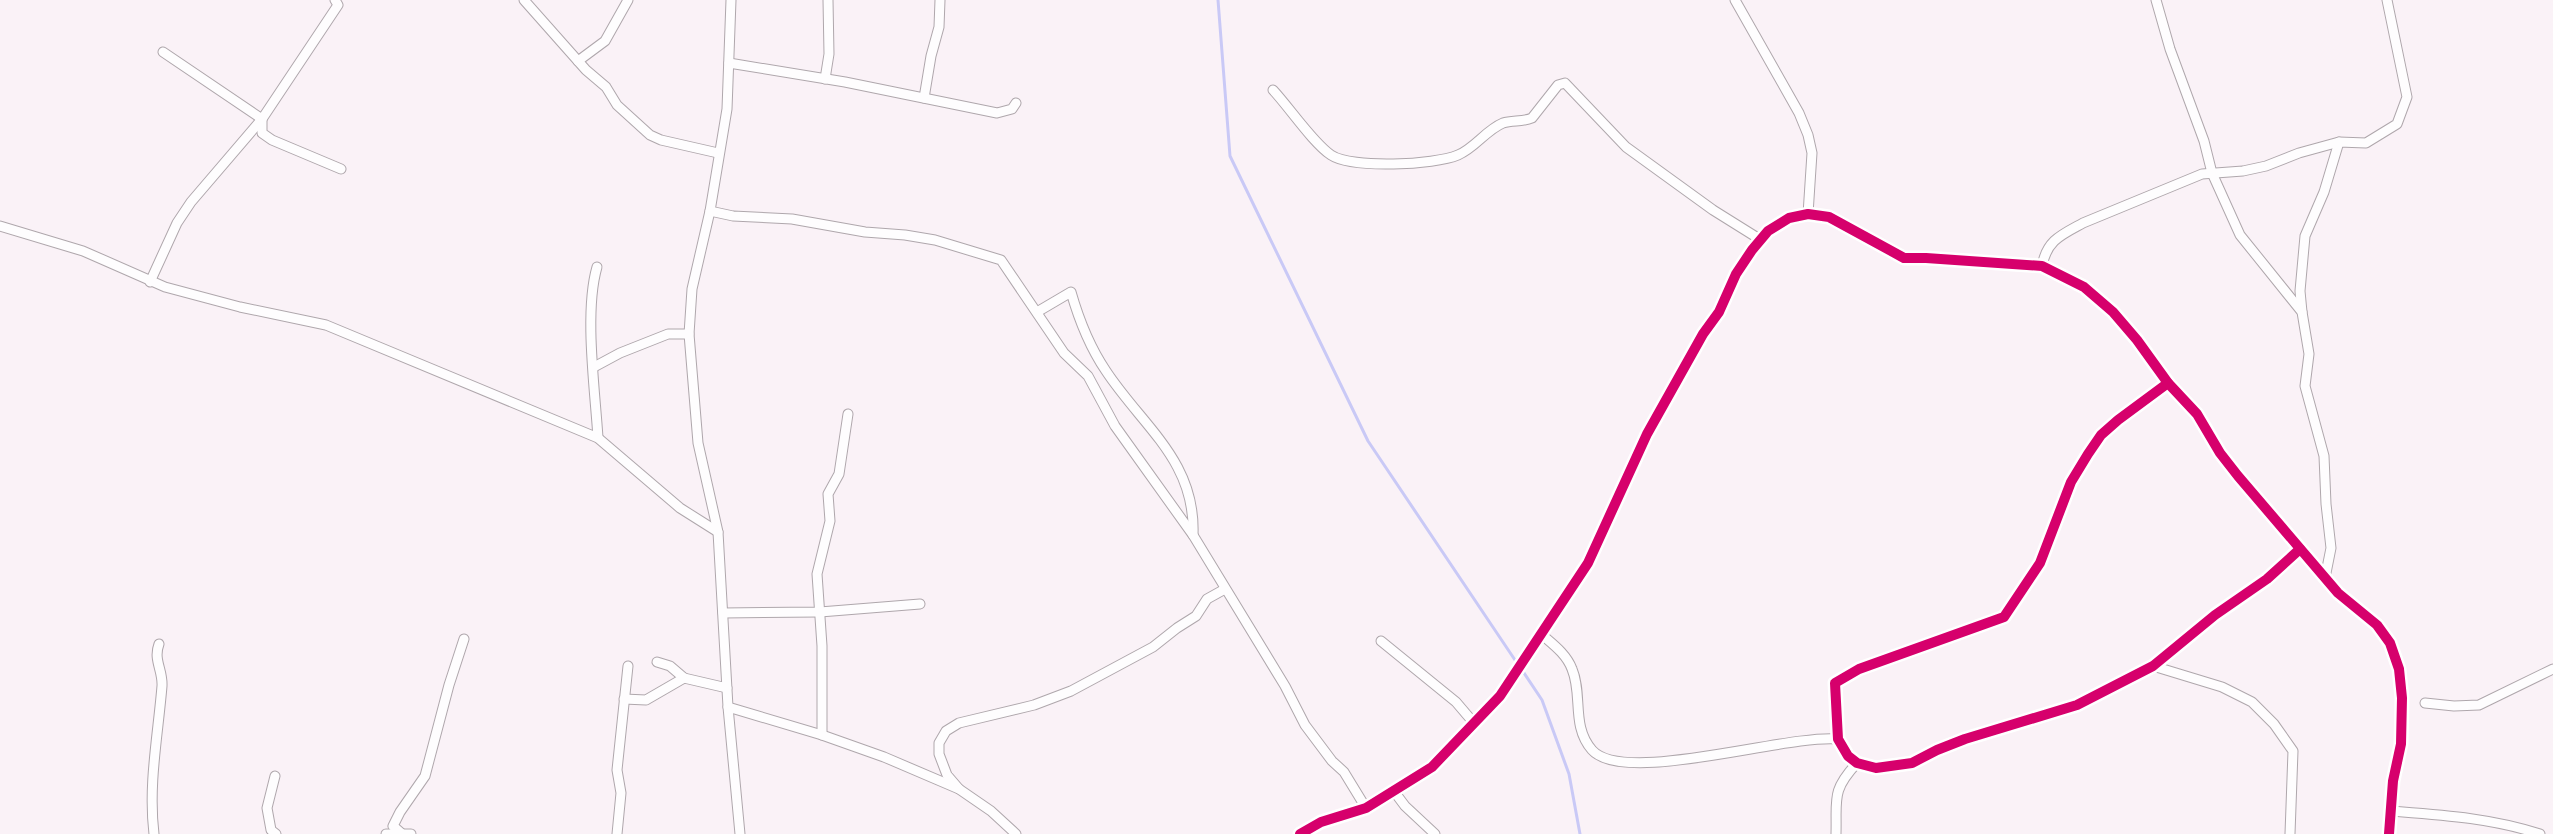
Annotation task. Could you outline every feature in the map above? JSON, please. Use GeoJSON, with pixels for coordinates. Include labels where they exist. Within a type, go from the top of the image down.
{"type":"FeatureCollection","features":[{"type":"Feature","properties":{"kind":"street"},"geometry":{"type":"LineString","coordinates":[[150,282],[177,223],[191,202],[262,119],[338,5],[335,0]]}},
{"type":"Feature","properties":{"kind":"street"},"geometry":{"type":"LineString","coordinates":[[524,0],[578,61],[606,87],[617,105],[650,135],[718,153]]}},
{"type":"Feature","properties":{"kind":"street"},"geometry":{"type":"LineString","coordinates":[[578,61],[605,41],[628,0]]}},
{"type":"Feature","properties":{"kind":"street"},"geometry":{"type":"LineString","coordinates":[[731,0],[727,109],[710,211],[692,289],[689,334],[698,443],[718,532],[728,707],[740,834]]}},
{"type":"Feature","properties":{"kind":"street"},"geometry":{"type":"LineString","coordinates":[[825,79],[829,54],[828,0]]}},
{"type":"Feature","properties":{"kind":"street"},"geometry":{"type":"LineString","coordinates":[[924,98],[939,27],[940,0]]}},
{"type":"Feature","properties":{"kind":"street"},"geometry":{"type":"LineString","coordinates":[[1735,0],[1799,113],[1808,135],[1812,153],[1808,214]]}},
{"type":"Feature","properties":{"kind":"street"},"geometry":{"type":"LineString","coordinates":[[2156,0],[2212,173],[2240,235],[2302,312]]}},
{"type":"Feature","properties":{"kind":"street"},"geometry":{"type":"LineString","coordinates":[[2042,266],[2045,251],[2054,240],[2083,223],[2202,174],[2266,166],[2339,142],[2366,143],[2397,124],[2407,97],[2387,0]]}},
{"type":"Feature","properties":{"kind":"street"},"geometry":{"type":"LineString","coordinates":[[163,52],[262,119]]}},
{"type":"Feature","properties":{"kind":"street"},"geometry":{"type":"LineString","coordinates":[[729,63],[997,113],[1012,109],[1016,103]]}},
{"type":"Feature","properties":{"kind":"street"},"geometry":{"type":"LineString","coordinates":[[1273,90],[1331,155],[1360,161],[1404,164],[1459,155],[1501,124],[1532,118],[1558,85],[1565,83],[1626,147],[1713,210],[1761,240]]}},
{"type":"Feature","properties":{"kind":"street"},"geometry":{"type":"LineString","coordinates":[[262,119],[262,133],[272,140],[341,169]]}},
{"type":"Feature","properties":{"kind":"street"},"geometry":{"type":"LineString","coordinates":[[2325,578],[2331,548],[2324,456],[2305,386],[2309,354],[2300,291],[2305,236],[2324,192],[2339,142]]}},
{"type":"Feature","properties":{"kind":"street"},"geometry":{"type":"LineString","coordinates":[[710,211],[905,235],[946,242],[1001,260],[1064,353],[1088,376],[1115,426],[1193,535],[1285,686],[1305,725],[1344,772],[1366,808]]}},
{"type":"Feature","properties":{"kind":"street"},"geometry":{"type":"LineString","coordinates":[[1300,834],[1321,822],[1366,808],[1432,767],[1500,696],[1588,563],[1647,434],[1703,334],[1719,312],[1736,274],[1768,231],[1789,218],[1808,214],[1829,217],[1904,258],[2042,266],[2084,287],[2113,312],[2168,383],[2197,414],[2238,476],[2338,593],[2377,625],[2390,643],[2399,669],[2402,698],[2401,744],[2389,834]]}},
{"type":"Feature","properties":{"kind":"street"},"geometry":{"type":"LineString","coordinates":[[0,226],[83,251],[150,282],[202,298],[326,325],[598,438],[680,508],[718,532]]}},
{"type":"Feature","properties":{"kind":"street"},"geometry":{"type":"LineString","coordinates":[[597,267],[593,282],[592,317],[598,438]]}},
{"type":"Feature","properties":{"kind":"street"},"geometry":{"type":"LineString","coordinates":[[1037,312],[1071,292],[1090,346],[1112,380],[1148,422],[1178,465],[1194,514],[1193,535]]}},
{"type":"Feature","properties":{"kind":"street"},"geometry":{"type":"LineString","coordinates":[[594,367],[668,334],[689,334]]}},
{"type":"Feature","properties":{"kind":"street"},"geometry":{"type":"LineString","coordinates":[[2168,383],[2118,420],[2095,444],[2071,482],[2040,563],[2004,617],[1859,669],[1835,683],[1838,739],[1848,756],[1857,763],[1876,768],[1912,763],[1965,739],[2077,705],[2153,666],[2215,615],[2267,579],[2300,549]]}},
{"type":"Feature","properties":{"kind":"street"},"geometry":{"type":"LineString","coordinates":[[822,735],[817,574],[830,521],[828,494],[839,474],[848,414]]}},
{"type":"Feature","properties":{"kind":"street"},"geometry":{"type":"LineString","coordinates":[[959,789],[947,775],[939,754],[939,743],[946,731],[959,723],[1021,708],[1071,691],[1153,647],[1196,616],[1207,599],[1225,589]]}},
{"type":"Feature","properties":{"kind":"street"},"geometry":{"type":"LineString","coordinates":[[723,613],[820,612],[920,604]]}},
{"type":"Feature","properties":{"kind":"street"},"geometry":{"type":"LineString","coordinates":[[1540,633],[1565,656],[1573,671],[1577,715],[1585,740],[1595,753],[1605,757],[1629,764],[1651,763],[1750,750],[1791,741],[1838,739]]}},
{"type":"Feature","properties":{"kind":"street"},"geometry":{"type":"LineString","coordinates":[[401,833],[393,826],[425,776],[464,639]]}},
{"type":"Feature","properties":{"kind":"street"},"geometry":{"type":"LineString","coordinates":[[1381,641],[1456,702],[1473,722]]}},
{"type":"Feature","properties":{"kind":"street"},"geometry":{"type":"LineString","coordinates":[[154,834],[151,810],[162,682],[156,661],[159,644]]}},
{"type":"Feature","properties":{"kind":"street"},"geometry":{"type":"LineString","coordinates":[[657,662],[670,666],[684,678],[727,688]]}},
{"type":"Feature","properties":{"kind":"street"},"geometry":{"type":"LineString","coordinates":[[617,834],[621,793],[617,770],[628,666]]}},
{"type":"Feature","properties":{"kind":"street"},"geometry":{"type":"LineString","coordinates":[[2153,666],[2222,687],[2252,702],[2274,724],[2293,751],[2290,834]]}},
{"type":"Feature","properties":{"kind":"street"},"geometry":{"type":"LineString","coordinates":[[2425,703],[2479,705],[2553,669]]}},
{"type":"Feature","properties":{"kind":"street"},"geometry":{"type":"LineString","coordinates":[[624,699],[646,700],[684,678]]}},
{"type":"Feature","properties":{"kind":"street"},"geometry":{"type":"LineString","coordinates":[[728,707],[884,757],[959,789],[991,811],[1016,834]]}},
{"type":"Feature","properties":{"kind":"street"},"geometry":{"type":"LineString","coordinates":[[1836,834],[1837,789],[1857,763]]}},
{"type":"Feature","properties":{"kind":"street"},"geometry":{"type":"LineString","coordinates":[[275,776],[267,808],[271,830],[276,834]]}},
{"type":"Feature","properties":{"kind":"street"},"geometry":{"type":"LineString","coordinates":[[1393,790],[1435,834]]}},
{"type":"Feature","properties":{"kind":"street"},"geometry":{"type":"LineString","coordinates":[[2391,811],[2466,816],[2511,824],[2540,834]]}},
{"type":"Feature","properties":{"kind":"street"},"geometry":{"type":"LineString","coordinates":[[386,834],[411,834]]}},
{"type":"Feature","properties":{"kind":"waterway"},"geometry":{"type":"LineString","coordinates":[[1218,0],[1230,156],[1368,441],[1517,663]]}},
{"type":"Feature","properties":{"kind":"waterway"},"geometry":{"type":"LineString","coordinates":[[1522,670],[1542,700],[1569,774],[1580,834]]}},
{"type":"Feature","properties":{"kind":"cycle path"},"geometry":{"type":"LineString","coordinates":[[1300,834],[1321,822],[1366,808],[1432,767],[1500,696],[1588,563],[1647,434],[1703,334],[1719,312],[1736,274],[1768,231],[1789,218],[1808,214],[1829,217],[1904,258],[2042,266],[2084,287],[2113,312],[2168,383],[2197,414],[2238,476],[2338,593],[2377,625],[2390,643],[2399,669],[2402,698],[2401,744],[2393,781],[2389,834]]}},
{"type":"Feature","properties":{"kind":"cycle path"},"geometry":{"type":"LineString","coordinates":[[2168,383],[2101,435],[2071,482],[2040,563],[2004,617],[1859,669],[1835,683],[1838,739],[1848,756],[1857,763],[1876,768],[1912,763],[1965,739],[2077,705],[2153,666],[2215,615],[2267,579],[2300,549]]}}]}
